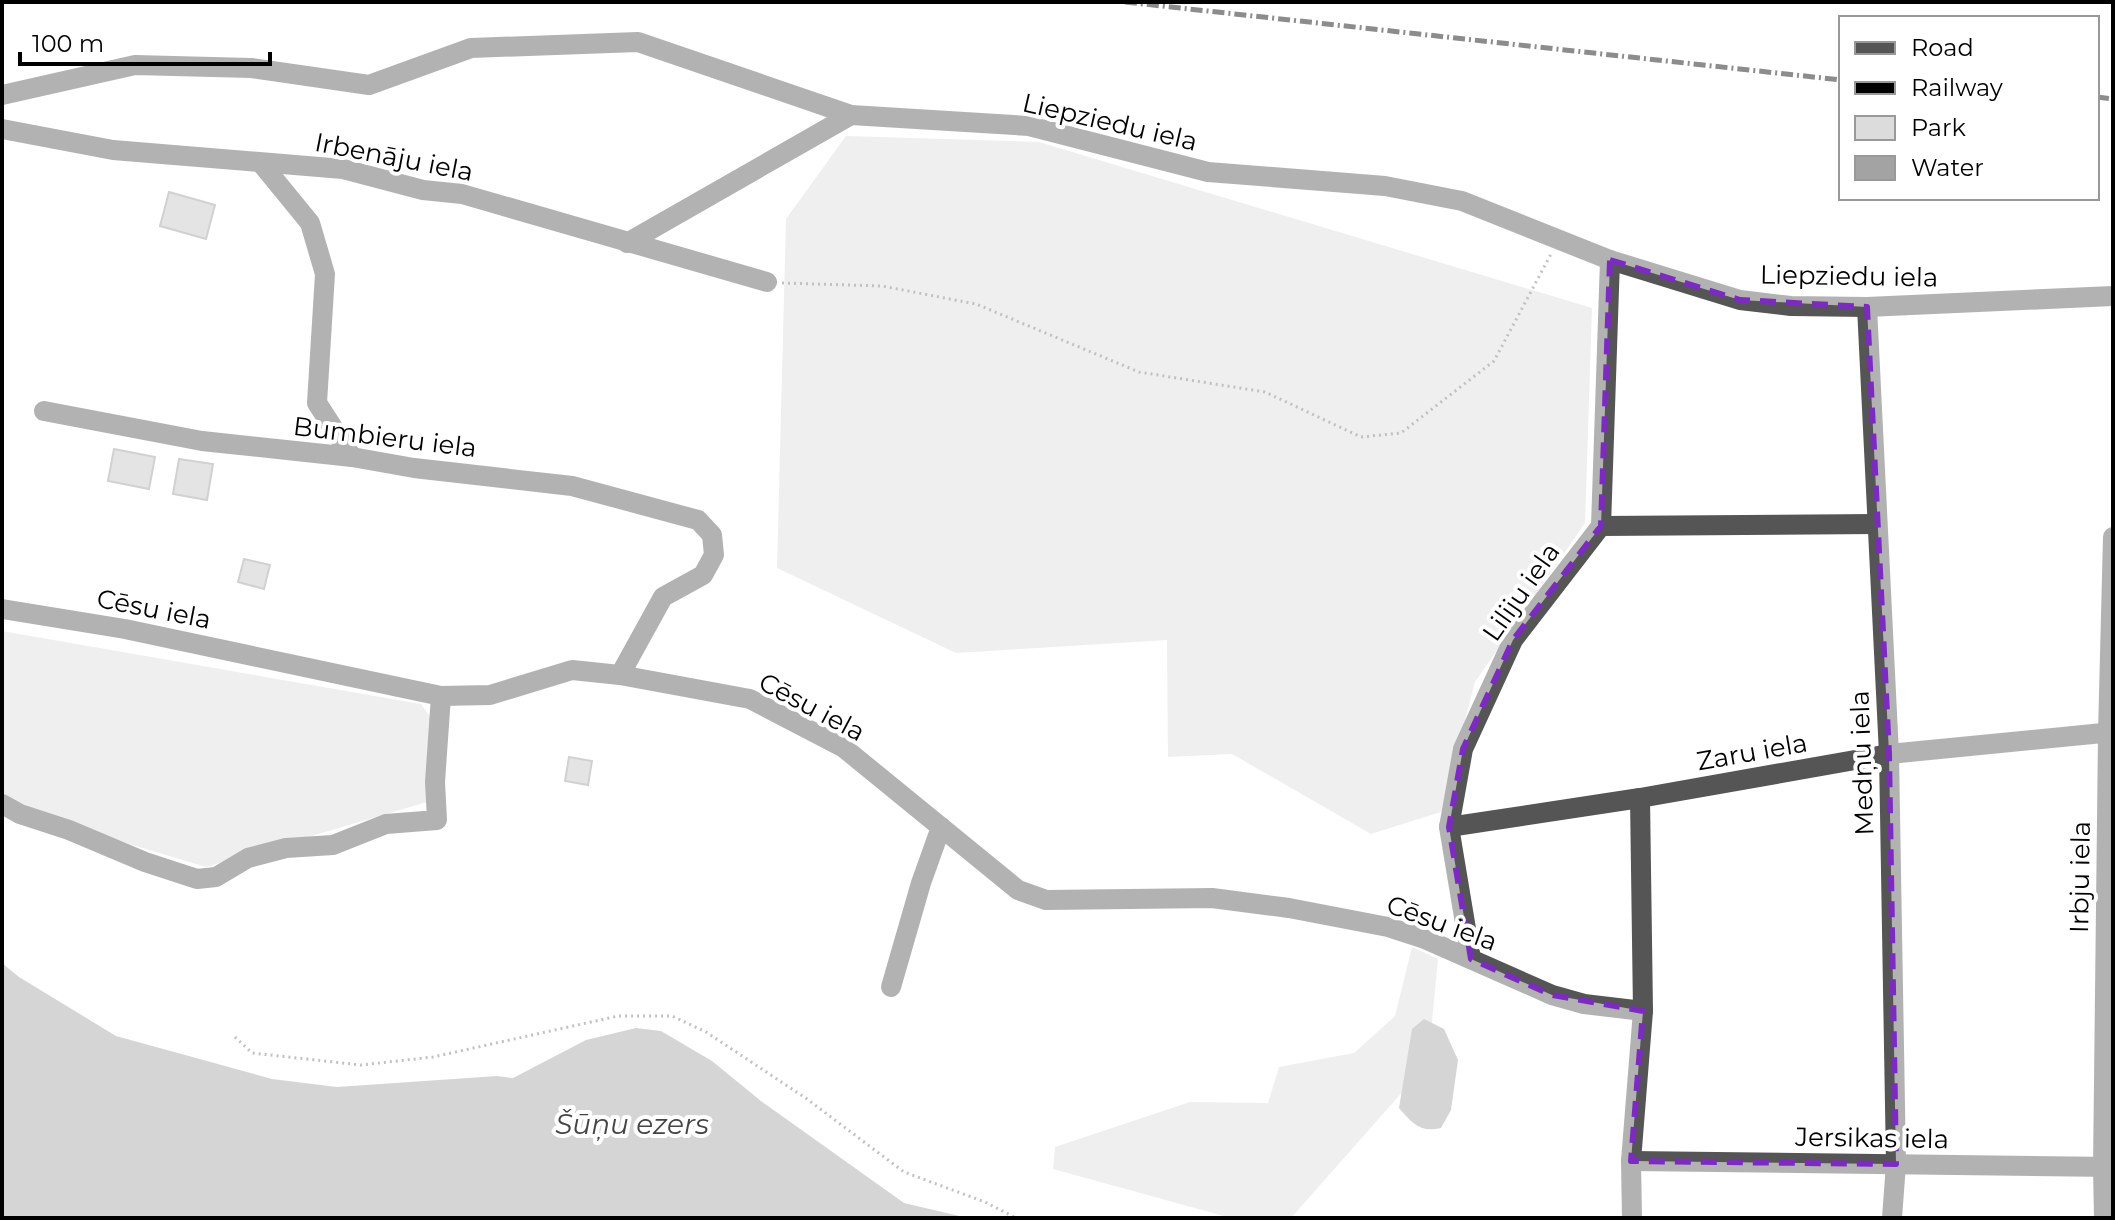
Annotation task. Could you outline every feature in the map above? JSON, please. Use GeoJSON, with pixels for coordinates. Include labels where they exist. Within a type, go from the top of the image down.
{"type":"FeatureCollection","features":[{"type":"Feature","properties":{"kind":"street","name":"Liepziedu iela"},"geometry":{"type":"LineString","coordinates":[[2,95],[135,65],[251,68],[369,85],[471,48],[638,42],[851,115],[1029,126],[1208,172],[1385,186],[1462,201],[1610,260],[1740,300],[1791,306],[1867,307],[2113,296]]}},
{"type":"Feature","properties":{"kind":"street"},"geometry":{"type":"LineString","coordinates":[[627,243],[851,115]]}},
{"type":"Feature","properties":{"kind":"street","name":"Irbenāju iela"},"geometry":{"type":"LineString","coordinates":[[2,129],[113,150],[343,169],[423,190],[462,194],[767,282]]}},
{"type":"Feature","properties":{"kind":"street"},"geometry":{"type":"LineString","coordinates":[[261,163],[310,223],[314,235],[325,274],[317,403],[352,457]]}},
{"type":"Feature","properties":{"kind":"street"},"geometry":{"type":"LineString","coordinates":[[1610,260],[1601,526],[1877,524]]}},
{"type":"Feature","properties":{"kind":"street","name":"Medņu iela"},"geometry":{"type":"LineString","coordinates":[[1867,307],[1889,754],[1896,1164],[1892,1218]]}},
{"type":"Feature","properties":{"kind":"street","name":"Bumbieru iela"},"geometry":{"type":"LineString","coordinates":[[44,411],[202,441],[572,486],[698,520],[712,535],[714,555],[703,575],[663,597],[620,675]]}},
{"type":"Feature","properties":{"kind":"street","name":"Liliju iela"},"geometry":{"type":"LineString","coordinates":[[1471,959],[1449,827],[1463,749],[1513,640],[1601,526]]}},
{"type":"Feature","properties":{"kind":"street","name":"Irbju iela"},"geometry":{"type":"LineString","coordinates":[[2104,1218],[2108,1168],[2113,537]]}},
{"type":"Feature","properties":{"kind":"street","name":"Cēsu iela"},"geometry":{"type":"LineString","coordinates":[[2,609],[125,629],[441,696],[490,695],[572,670],[620,675],[750,699],[844,748],[1018,890],[1046,900],[1212,898],[1289,908],[1388,927],[1425,939],[1552,995],[1584,1004],[1643,1011]]}},
{"type":"Feature","properties":{"kind":"street"},"geometry":{"type":"LineString","coordinates":[[2,804],[20,814],[69,830],[145,862],[197,879],[216,877],[248,858],[286,848],[333,845],[386,824],[437,820],[435,782],[441,696]]}},
{"type":"Feature","properties":{"kind":"street","name":"Zaru iela"},"geometry":{"type":"LineString","coordinates":[[1449,827],[1640,798],[1889,754],[2110,733]]}},
{"type":"Feature","properties":{"kind":"street"},"geometry":{"type":"LineString","coordinates":[[1632,1218],[1631,1161],[1643,1011],[1640,798]]}},
{"type":"Feature","properties":{"kind":"street"},"geometry":{"type":"LineString","coordinates":[[891,987],[941,827]]}},
{"type":"Feature","properties":{"kind":"street","name":"Jersikas iela"},"geometry":{"type":"LineString","coordinates":[[1631,1161],[2108,1168]]}},
{"type":"Feature","properties":{"kind":"path"},"geometry":{"type":"LineString","coordinates":[[767,282],[882,286],[976,304],[1139,372],[1265,392],[1361,437],[1401,433],[1494,361],[1558,241]]}},
{"type":"Feature","properties":{"kind":"path"},"geometry":{"type":"LineString","coordinates":[[235,1037],[252,1053],[361,1065],[433,1057],[618,1016],[672,1016],[706,1032],[807,1099],[904,1172],[985,1202],[1016,1218]]}},
{"type":"Feature","properties":{"kind":"highlighted area"},"geometry":{"type":"Polygon","coordinates":[[[1610,260],[1740,300],[1867,307],[1889,754],[1896,1164],[1631,1161],[1643,1011],[1552,995],[1471,959],[1449,827],[1463,749],[1513,640],[1601,526],[1610,260]]]}},
{"type":"Feature","properties":{"kind":"green space"},"geometry":{"type":"Polygon","coordinates":[[[846,136],[1039,142],[1592,308],[1585,523],[1475,682],[1441,812],[1371,834],[1232,754],[1168,757],[1167,640],[956,653],[777,568],[786,219],[846,136]]]}},
{"type":"Feature","properties":{"kind":"green space"},"geometry":{"type":"Polygon","coordinates":[[[2,631],[421,704],[435,724],[427,802],[206,867],[2,806],[2,631]]]}},
{"type":"Feature","properties":{"kind":"green space"},"geometry":{"type":"Polygon","coordinates":[[[1412,947],[1438,959],[1428,1063],[1291,1218],[1231,1218],[1053,1169],[1055,1147],[1190,1102],[1268,1103],[1279,1067],[1354,1053],[1395,1016],[1412,947]]]}},
{"type":"Feature","properties":{"kind":"water","name":"Šūņu ezers"},"geometry":{"type":"Polygon","coordinates":[[[2,963],[19,977],[116,1036],[272,1079],[337,1087],[497,1076],[513,1078],[586,1040],[636,1028],[661,1031],[712,1061],[761,1101],[904,1203],[968,1218],[2,1218],[2,963]]]}},
{"type":"Feature","properties":{"kind":"water"},"geometry":{"type":"Polygon","coordinates":[[[1424,1019],[1444,1029],[1458,1060],[1451,1110],[1441,1128],[1434,1129],[1417,1126],[1399,1108],[1412,1029],[1424,1019]]]}},
{"type":"Feature","properties":{"kind":"building"},"geometry":{"type":"Polygon","coordinates":[[[169,192],[215,205],[206,239],[160,226],[169,192]]]}},
{"type":"Feature","properties":{"kind":"building"},"geometry":{"type":"Polygon","coordinates":[[[114,449],[155,457],[149,489],[108,481],[114,449]]]}},
{"type":"Feature","properties":{"kind":"building"},"geometry":{"type":"Polygon","coordinates":[[[179,459],[213,464],[207,500],[173,494],[179,459]]]}},
{"type":"Feature","properties":{"kind":"building"},"geometry":{"type":"Polygon","coordinates":[[[244,559],[270,565],[264,589],[238,582],[244,559]]]}},
{"type":"Feature","properties":{"kind":"building"},"geometry":{"type":"Polygon","coordinates":[[[569,757],[592,761],[588,785],[565,781],[569,757]]]}},
{"type":"Feature","properties":{"kind":"railway"},"geometry":{"type":"LineString","coordinates":[[1125,2],[1839,80]]}},
{"type":"Feature","properties":{"kind":"railway"},"geometry":{"type":"LineString","coordinates":[[2099,97],[2113,99]]}}]}
